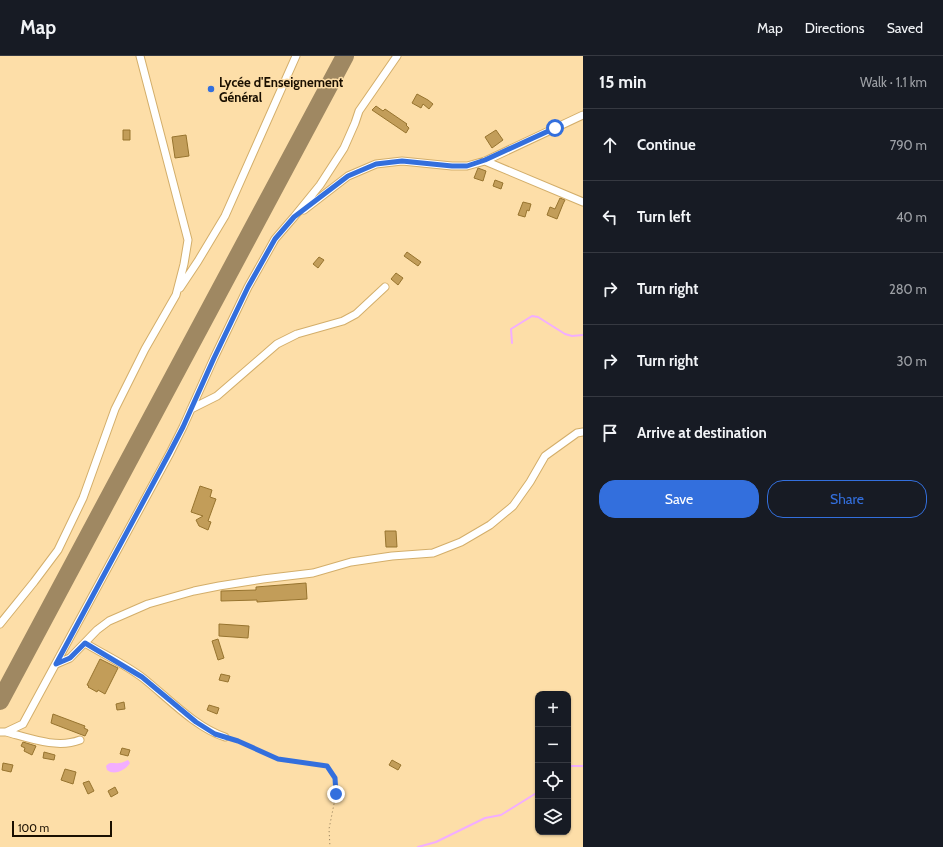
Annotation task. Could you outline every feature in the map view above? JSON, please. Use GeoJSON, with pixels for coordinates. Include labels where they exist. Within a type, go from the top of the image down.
{"type":"FeatureCollection","features":[{"type":"Feature","properties":{"kind":"street"},"geometry":{"type":"LineString","coordinates":[[140,56],[188,240],[184,264],[176,295]]}},
{"type":"Feature","properties":{"kind":"street"},"geometry":{"type":"LineString","coordinates":[[0,624],[58,550],[83,498],[115,409],[145,348],[225,216],[296,56]]}},
{"type":"Feature","properties":{"kind":"street"},"geometry":{"type":"LineString","coordinates":[[3,732],[23,724],[183,427],[248,287],[275,239],[320,185],[344,148],[356,123],[359,111],[397,56]]}},
{"type":"Feature","properties":{"kind":"street"},"geometry":{"type":"LineString","coordinates":[[294,217],[348,176],[376,164],[402,161],[467,166],[485,160],[583,115]]}},
{"type":"Feature","properties":{"kind":"street"},"geometry":{"type":"LineString","coordinates":[[485,160],[583,202]]}},
{"type":"Feature","properties":{"kind":"street"},"geometry":{"type":"LineString","coordinates":[[191,409],[217,396],[277,344],[297,334],[343,321],[356,314],[385,287]]}},
{"type":"Feature","properties":{"kind":"street"},"geometry":{"type":"LineString","coordinates":[[56,664],[70,658],[97,630],[109,621],[161,600],[234,584],[313,573],[351,562],[392,556],[433,553],[461,542],[490,525],[513,506],[530,482],[545,456],[577,433],[583,432]]}},
{"type":"Feature","properties":{"kind":"street"},"geometry":{"type":"LineString","coordinates":[[85,643],[142,677],[196,722],[215,734],[225,737]]}},
{"type":"Feature","properties":{"kind":"street"},"geometry":{"type":"LineString","coordinates":[[3,732],[45,743],[73,743],[80,740]]}},
{"type":"Feature","properties":{"kind":"path"},"geometry":{"type":"LineString","coordinates":[[225,737],[238,741],[278,759],[327,766],[335,778],[336,794],[329,829],[330,847]]}},
{"type":"Feature","properties":{"kind":"shaded area"},"geometry":{"type":"Polygon","coordinates":[[[128,760],[130,763],[123,770],[110,772],[107,770],[106,766],[109,764],[120,763],[128,760]]]}},
{"type":"Feature","properties":{"kind":"building"},"geometry":{"type":"Polygon","coordinates":[[[417,94],[433,104],[429,109],[423,104],[421,108],[412,103],[417,94]]]}},
{"type":"Feature","properties":{"kind":"building"},"geometry":{"type":"Polygon","coordinates":[[[376,106],[383,111],[385,109],[407,124],[406,125],[409,128],[406,133],[372,110],[376,106]]]}},
{"type":"Feature","properties":{"kind":"building"},"geometry":{"type":"Polygon","coordinates":[[[123,130],[130,130],[130,140],[123,140],[123,130]]]}},
{"type":"Feature","properties":{"kind":"building"},"geometry":{"type":"Polygon","coordinates":[[[496,130],[503,140],[492,148],[485,137],[496,130]]]}},
{"type":"Feature","properties":{"kind":"building"},"geometry":{"type":"Polygon","coordinates":[[[186,135],[189,156],[175,158],[172,137],[186,135]]]}},
{"type":"Feature","properties":{"kind":"building"},"geometry":{"type":"Polygon","coordinates":[[[478,168],[486,171],[483,181],[474,178],[478,168]]]}},
{"type":"Feature","properties":{"kind":"building"},"geometry":{"type":"Polygon","coordinates":[[[495,180],[503,183],[501,189],[493,186],[495,180]]]}},
{"type":"Feature","properties":{"kind":"building"},"geometry":{"type":"Polygon","coordinates":[[[560,198],[565,200],[557,219],[547,215],[550,207],[555,209],[560,198]]]}},
{"type":"Feature","properties":{"kind":"building"},"geometry":{"type":"Polygon","coordinates":[[[523,202],[531,204],[525,217],[518,215],[523,202]]]}},
{"type":"Feature","properties":{"kind":"building"},"geometry":{"type":"Polygon","coordinates":[[[407,252],[421,262],[418,266],[404,256],[407,252]]]}},
{"type":"Feature","properties":{"kind":"building"},"geometry":{"type":"Polygon","coordinates":[[[319,257],[324,260],[318,268],[313,264],[319,257]]]}},
{"type":"Feature","properties":{"kind":"building"},"geometry":{"type":"Polygon","coordinates":[[[396,273],[403,278],[398,285],[391,279],[396,273]]]}},
{"type":"Feature","properties":{"kind":"building"},"geometry":{"type":"Polygon","coordinates":[[[200,486],[212,490],[210,497],[216,499],[208,521],[211,522],[208,530],[199,526],[196,520],[203,516],[191,512],[200,486]]]}},
{"type":"Feature","properties":{"kind":"building"},"geometry":{"type":"Polygon","coordinates":[[[385,531],[396,531],[397,547],[386,547],[385,531]]]}},
{"type":"Feature","properties":{"kind":"building"},"geometry":{"type":"Polygon","coordinates":[[[306,583],[307,599],[257,602],[257,600],[221,601],[221,591],[256,590],[256,587],[306,583]]]}},
{"type":"Feature","properties":{"kind":"building"},"geometry":{"type":"Polygon","coordinates":[[[219,624],[249,626],[248,638],[219,636],[219,624]]]}},
{"type":"Feature","properties":{"kind":"building"},"geometry":{"type":"Polygon","coordinates":[[[218,639],[224,658],[218,660],[212,641],[218,639]]]}},
{"type":"Feature","properties":{"kind":"building"},"geometry":{"type":"Polygon","coordinates":[[[100,659],[118,668],[105,694],[98,690],[97,692],[87,685],[100,659]]]}},
{"type":"Feature","properties":{"kind":"building"},"geometry":{"type":"Polygon","coordinates":[[[221,674],[230,676],[228,682],[219,680],[221,674]]]}},
{"type":"Feature","properties":{"kind":"building"},"geometry":{"type":"Polygon","coordinates":[[[124,702],[125,709],[117,710],[116,704],[124,702]]]}},
{"type":"Feature","properties":{"kind":"building"},"geometry":{"type":"Polygon","coordinates":[[[209,705],[219,708],[217,714],[207,710],[209,705]]]}},
{"type":"Feature","properties":{"kind":"building"},"geometry":{"type":"Polygon","coordinates":[[[53,714],[85,726],[84,728],[88,730],[85,736],[51,723],[53,714]]]}},
{"type":"Feature","properties":{"kind":"building"},"geometry":{"type":"Polygon","coordinates":[[[23,742],[36,746],[32,755],[24,751],[25,748],[21,746],[23,742]]]}},
{"type":"Feature","properties":{"kind":"building"},"geometry":{"type":"Polygon","coordinates":[[[122,748],[130,750],[128,756],[120,754],[122,748]]]}},
{"type":"Feature","properties":{"kind":"building"},"geometry":{"type":"Polygon","coordinates":[[[44,752],[55,755],[54,760],[43,758],[44,752]]]}},
{"type":"Feature","properties":{"kind":"building"},"geometry":{"type":"Polygon","coordinates":[[[392,760],[401,765],[398,770],[389,765],[392,760]]]}},
{"type":"Feature","properties":{"kind":"building"},"geometry":{"type":"Polygon","coordinates":[[[3,763],[13,765],[11,772],[2,770],[3,763]]]}},
{"type":"Feature","properties":{"kind":"building"},"geometry":{"type":"Polygon","coordinates":[[[65,769],[76,772],[73,784],[61,780],[65,769]]]}},
{"type":"Feature","properties":{"kind":"building"},"geometry":{"type":"Polygon","coordinates":[[[89,781],[94,791],[88,794],[83,783],[89,781]]]}},
{"type":"Feature","properties":{"kind":"building"},"geometry":{"type":"Polygon","coordinates":[[[115,787],[118,793],[111,797],[108,791],[115,787]]]}},
{"type":"Feature","properties":{"kind":"waterway"},"geometry":{"type":"LineString","coordinates":[[512,343],[511,329],[532,316],[538,317],[565,334],[572,336],[583,335]]}},
{"type":"Feature","properties":{"kind":"waterway"},"geometry":{"type":"LineString","coordinates":[[571,766],[583,766]]}},
{"type":"Feature","properties":{"kind":"waterway"},"geometry":{"type":"LineString","coordinates":[[418,847],[436,842],[485,818],[501,815],[535,794]]}},
{"type":"Feature","properties":{"kind":"taxiway"},"geometry":{"type":"LineString","coordinates":[[0,701],[345,56]]}},
{"type":"Feature","properties":{"kind":"place","name":"Lycée d'Enseignement Général"},"geometry":{"type":"Point","coordinates":[211,89]}},
{"type":"Feature","properties":{"kind":"route"},"geometry":{"type":"LineString","coordinates":[[336,794],[335,778],[327,766],[278,759],[238,741],[215,734],[196,722],[142,677],[85,643],[70,658],[56,664],[183,427],[248,287],[275,239],[294,217],[348,176],[376,164],[402,161],[467,166],[485,160],[555,128]]}}]}
